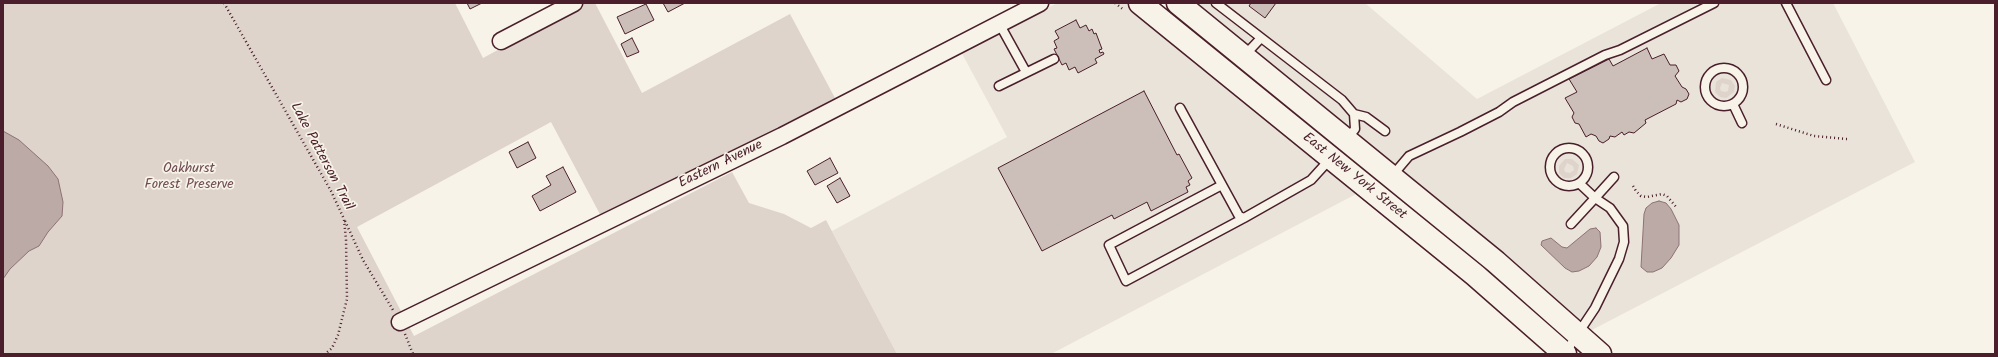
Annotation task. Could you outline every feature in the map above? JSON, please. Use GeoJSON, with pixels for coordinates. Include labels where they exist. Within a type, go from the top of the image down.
{"type":"FeatureCollection","features":[{"type":"Feature","properties":{"kind":"main road","name":"East New York Street"},"geometry":{"type":"LineString","coordinates":[[1140,3],[1475,275],[1565,354]]}},
{"type":"Feature","properties":{"kind":"main road","name":"East New York Street"},"geometry":{"type":"LineString","coordinates":[[1187,6],[1243,56],[1496,262],[1600,354]]}},
{"type":"Feature","properties":{"kind":"street"},"geometry":{"type":"LineString","coordinates":[[501,41],[574,3]]}},
{"type":"Feature","properties":{"kind":"street","name":"Eastern Avenue"},"geometry":{"type":"LineString","coordinates":[[400,322],[782,136],[1040,3]]}},
{"type":"Feature","properties":{"kind":"lane"},"geometry":{"type":"LineString","coordinates":[[1216,3],[1342,100],[1354,114],[1366,117],[1385,131]]}},
{"type":"Feature","properties":{"kind":"lane"},"geometry":{"type":"LineString","coordinates":[[1391,177],[1409,156],[1499,112],[1513,102],[1605,55],[1620,50],[1714,3]]}},
{"type":"Feature","properties":{"kind":"lane"},"geometry":{"type":"LineString","coordinates":[[1786,3],[1826,80]]}},
{"type":"Feature","properties":{"kind":"lane"},"geometry":{"type":"LineString","coordinates":[[1000,24],[1026,72]]}},
{"type":"Feature","properties":{"kind":"lane"},"geometry":{"type":"LineString","coordinates":[[1243,56],[1261,38]]}},
{"type":"Feature","properties":{"kind":"lane"},"geometry":{"type":"LineString","coordinates":[[999,86],[1054,59]]}},
{"type":"Feature","properties":{"kind":"lane"},"geometry":{"type":"LineString","coordinates":[[1731,68],[1740,75],[1742,80],[1743,91],[1741,97],[1732,104],[1721,106],[1715,104],[1707,94],[1706,82],[1713,72],[1718,69],[1731,68]]}},
{"type":"Feature","properties":{"kind":"lane"},"geometry":{"type":"LineString","coordinates":[[1732,104],[1742,123]]}},
{"type":"Feature","properties":{"kind":"lane"},"geometry":{"type":"LineString","coordinates":[[1180,108],[1239,216],[1244,218]]}},
{"type":"Feature","properties":{"kind":"lane"},"geometry":{"type":"LineString","coordinates":[[1222,185],[1109,245],[1126,282],[1311,180],[1331,159],[1355,129],[1354,114]]}},
{"type":"Feature","properties":{"kind":"lane"},"geometry":{"type":"LineString","coordinates":[[1568,147],[1580,151],[1584,155],[1588,167],[1584,178],[1579,183],[1574,185],[1562,185],[1553,178],[1550,173],[1550,161],[1557,152],[1568,147]]}},
{"type":"Feature","properties":{"kind":"lane"},"geometry":{"type":"LineString","coordinates":[[1571,224],[1614,177]]}},
{"type":"Feature","properties":{"kind":"lane"},"geometry":{"type":"LineString","coordinates":[[1565,354],[1595,308],[1620,259],[1624,242],[1623,226],[1610,208],[1595,198],[1579,183]]}},
{"type":"Feature","properties":{"kind":"path","name":"Lake Patterson Trail"},"geometry":{"type":"LineString","coordinates":[[224,3],[332,191],[344,219],[347,248],[347,299],[338,335],[332,348],[325,354]]}},
{"type":"Feature","properties":{"kind":"path"},"geometry":{"type":"LineString","coordinates":[[1776,124],[1814,136],[1847,139]]}},
{"type":"Feature","properties":{"kind":"path"},"geometry":{"type":"LineString","coordinates":[[1633,186],[1641,196],[1647,197],[1662,194],[1667,196],[1677,208]]}},
{"type":"Feature","properties":{"kind":"path"},"geometry":{"type":"LineString","coordinates":[[344,219],[363,260],[400,322],[413,354]]}},
{"type":"Feature","properties":{"kind":"shaded area"},"geometry":{"type":"Polygon","coordinates":[[[1058,3],[1127,3],[1360,192],[1051,354],[897,354],[832,231],[1007,137],[959,48],[1058,3]]]}},
{"type":"Feature","properties":{"kind":"shaded area"},"geometry":{"type":"Polygon","coordinates":[[[1190,3],[1365,3],[1477,99],[1661,3],[1833,3],[1915,162],[1588,332],[1190,3]]]}},
{"type":"Feature","properties":{"kind":"shaded area"},"geometry":{"type":"Polygon","coordinates":[[[3,131],[19,140],[48,166],[58,179],[63,202],[62,216],[48,232],[39,246],[29,251],[10,269],[3,279],[3,131]]]}},
{"type":"Feature","properties":{"kind":"shaded area"},"geometry":{"type":"Polygon","coordinates":[[[1659,201],[1666,203],[1671,209],[1679,225],[1679,245],[1671,258],[1662,268],[1653,272],[1647,272],[1641,267],[1644,214],[1646,208],[1652,203],[1659,201]]]}},
{"type":"Feature","properties":{"kind":"shaded area"},"geometry":{"type":"Polygon","coordinates":[[[1596,228],[1600,232],[1601,247],[1597,257],[1589,266],[1579,271],[1572,272],[1565,268],[1541,245],[1542,241],[1551,238],[1562,247],[1567,248],[1590,229],[1596,228]]]}},
{"type":"Feature","properties":{"kind":"green space","name":"Oakhurst Forest Preserve"},"geometry":{"type":"Polygon","coordinates":[[[3,3],[455,3],[483,58],[585,3],[595,3],[642,93],[790,14],[835,98],[602,218],[551,122],[357,227],[414,336],[732,172],[749,203],[784,214],[811,228],[826,220],[897,354],[3,354],[3,3]]]}},
{"type":"Feature","properties":{"kind":"green space"},"geometry":{"type":"Polygon","coordinates":[[[1722,78],[1731,80],[1735,86],[1734,92],[1726,98],[1720,97],[1715,92],[1716,82],[1722,78]],[[1722,83],[1720,88],[1721,91],[1728,91],[1729,85],[1722,83]]]}},
{"type":"Feature","properties":{"kind":"green space"},"geometry":{"type":"Polygon","coordinates":[[[1565,159],[1572,159],[1579,165],[1577,174],[1571,178],[1564,178],[1559,173],[1559,166],[1565,159]],[[1567,163],[1564,169],[1565,172],[1570,173],[1574,170],[1573,166],[1567,163]]]}},
{"type":"Feature","properties":{"kind":"building"},"geometry":{"type":"Polygon","coordinates":[[[467,3],[482,3],[470,9],[467,3]]]}},
{"type":"Feature","properties":{"kind":"building"},"geometry":{"type":"Polygon","coordinates":[[[663,3],[685,3],[668,12],[663,3]]]}},
{"type":"Feature","properties":{"kind":"building"},"geometry":{"type":"Polygon","coordinates":[[[1251,3],[1276,3],[1265,18],[1249,6],[1251,3]]]}},
{"type":"Feature","properties":{"kind":"building"},"geometry":{"type":"Polygon","coordinates":[[[646,4],[654,20],[625,34],[617,17],[646,4]]]}},
{"type":"Feature","properties":{"kind":"building"},"geometry":{"type":"Polygon","coordinates":[[[1076,20],[1080,28],[1086,25],[1089,31],[1092,29],[1094,34],[1096,33],[1102,49],[1099,50],[1100,53],[1103,52],[1104,54],[1095,59],[1097,63],[1078,73],[1075,67],[1069,70],[1066,63],[1062,65],[1054,49],[1057,48],[1054,41],[1059,38],[1055,31],[1076,20]]]}},
{"type":"Feature","properties":{"kind":"building"},"geometry":{"type":"Polygon","coordinates":[[[632,38],[639,52],[627,57],[621,44],[632,38]]]}},
{"type":"Feature","properties":{"kind":"building"},"geometry":{"type":"Polygon","coordinates":[[[1647,48],[1652,59],[1664,54],[1670,65],[1676,65],[1679,71],[1675,76],[1682,87],[1686,89],[1689,94],[1687,99],[1681,102],[1677,100],[1676,104],[1645,120],[1646,123],[1634,133],[1629,132],[1624,135],[1622,132],[1615,137],[1610,136],[1609,139],[1603,143],[1599,141],[1596,136],[1591,134],[1586,137],[1579,124],[1575,123],[1572,117],[1574,113],[1565,98],[1577,92],[1569,79],[1609,59],[1613,66],[1647,48]]]}},
{"type":"Feature","properties":{"kind":"building"},"geometry":{"type":"Polygon","coordinates":[[[1144,91],[1177,155],[1179,154],[1192,178],[1188,181],[1190,185],[1186,187],[1188,192],[1151,211],[1147,202],[1114,219],[1112,215],[1042,251],[998,168],[1144,91]]]}},
{"type":"Feature","properties":{"kind":"building"},"geometry":{"type":"Polygon","coordinates":[[[528,142],[536,158],[517,168],[509,152],[528,142]]]}},
{"type":"Feature","properties":{"kind":"building"},"geometry":{"type":"Polygon","coordinates":[[[830,158],[838,173],[815,185],[807,171],[830,158]]]}},
{"type":"Feature","properties":{"kind":"building"},"geometry":{"type":"Polygon","coordinates":[[[563,167],[576,192],[540,211],[532,196],[551,185],[546,176],[563,167]]]}},
{"type":"Feature","properties":{"kind":"building"},"geometry":{"type":"Polygon","coordinates":[[[840,178],[850,196],[837,203],[827,186],[840,178]]]}}]}
